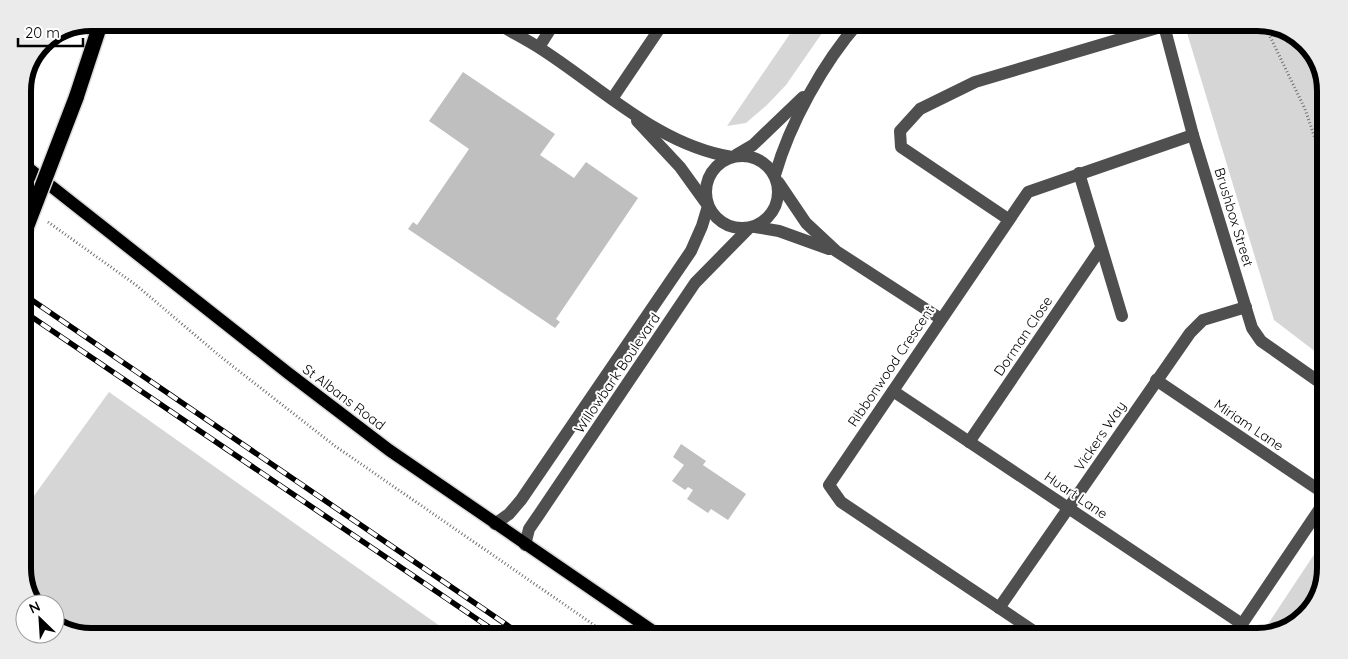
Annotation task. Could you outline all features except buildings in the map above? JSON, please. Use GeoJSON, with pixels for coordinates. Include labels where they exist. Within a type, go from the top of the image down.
{"type":"FeatureCollection","features":[{"type":"Feature","properties":{"kind":"highway"},"geometry":{"type":"LineString","coordinates":[[31,215],[76,98],[98,31]]}},
{"type":"Feature","properties":{"kind":"main road","name":"St Albans Road"},"geometry":{"type":"LineString","coordinates":[[31,170],[288,373],[389,450],[648,628]]}},
{"type":"Feature","properties":{"kind":"street"},"geometry":{"type":"LineString","coordinates":[[510,31],[538,47],[616,103],[692,146],[713,154],[733,157],[746,156],[758,159],[776,178],[806,223],[836,251],[940,319]]}},
{"type":"Feature","properties":{"kind":"street"},"geometry":{"type":"LineString","coordinates":[[538,47],[549,31]]}},
{"type":"Feature","properties":{"kind":"street"},"geometry":{"type":"LineString","coordinates":[[616,103],[659,31]]}},
{"type":"Feature","properties":{"kind":"street"},"geometry":{"type":"LineString","coordinates":[[752,227],[773,213],[778,203],[779,192],[776,178],[781,152],[795,121],[817,82],[852,31]]}},
{"type":"Feature","properties":{"kind":"street"},"geometry":{"type":"LineString","coordinates":[[1008,219],[901,147],[900,131],[920,109],[975,82],[1140,31]]}},
{"type":"Feature","properties":{"kind":"street","name":"Brushbox Street"},"geometry":{"type":"LineString","coordinates":[[1165,31],[1193,135],[1252,328],[1261,341],[1317,380]]}},
{"type":"Feature","properties":{"kind":"street"},"geometry":{"type":"LineString","coordinates":[[708,205],[706,193],[712,171],[721,162],[753,145],[782,119],[817,82]]}},
{"type":"Feature","properties":{"kind":"street"},"geometry":{"type":"LineString","coordinates":[[616,103],[680,167],[717,218],[729,226],[779,230],[836,251]]}},
{"type":"Feature","properties":{"kind":"street","name":"Ribbonwood Crescent"},"geometry":{"type":"LineString","coordinates":[[1029,628],[841,502],[830,485],[940,319],[1028,192],[1193,135]]}},
{"type":"Feature","properties":{"kind":"street"},"geometry":{"type":"LineString","coordinates":[[1079,173],[1122,316]]}},
{"type":"Feature","properties":{"kind":"street","name":"Willowbark Boulevard"},"geometry":{"type":"LineString","coordinates":[[495,524],[509,514],[521,500],[691,251],[702,226],[708,205]]}},
{"type":"Feature","properties":{"kind":"street","name":"Willowbark Boulevard"},"geometry":{"type":"LineString","coordinates":[[525,545],[529,529],[534,521],[696,283],[752,227]]}},
{"type":"Feature","properties":{"kind":"street","name":"Dorman Close"},"geometry":{"type":"LineString","coordinates":[[969,442],[1101,248]]}},
{"type":"Feature","properties":{"kind":"street","name":"Vickers Way"},"geometry":{"type":"LineString","coordinates":[[999,608],[1190,333],[1203,320],[1246,307]]}},
{"type":"Feature","properties":{"kind":"street","name":"Miriam Lane"},"geometry":{"type":"LineString","coordinates":[[1156,380],[1317,488]]}},
{"type":"Feature","properties":{"kind":"street","name":"Huart Lane"},"geometry":{"type":"LineString","coordinates":[[893,391],[1242,624]]}},
{"type":"Feature","properties":{"kind":"street"},"geometry":{"type":"LineString","coordinates":[[1239,628],[1317,514]]}},
{"type":"Feature","properties":{"kind":"path"},"geometry":{"type":"LineString","coordinates":[[1268,32],[1304,110],[1317,146]]}},
{"type":"Feature","properties":{"kind":"path"},"geometry":{"type":"LineString","coordinates":[[47,222],[136,285],[221,357],[335,446],[598,628]]}},
{"type":"Feature","properties":{"kind":"shaded area"},"geometry":{"type":"Polygon","coordinates":[[[792,31],[823,31],[786,85],[767,105],[746,123],[727,126],[792,31]]]}},
{"type":"Feature","properties":{"kind":"shaded area"},"geometry":{"type":"Polygon","coordinates":[[[1186,31],[1257,31],[1276,34],[1290,41],[1302,52],[1314,72],[1317,87],[1317,353],[1274,320],[1186,31]]]}},
{"type":"Feature","properties":{"kind":"shaded area"},"geometry":{"type":"Polygon","coordinates":[[[109,392],[443,628],[91,628],[75,626],[65,622],[65,594],[37,594],[31,572],[31,500],[109,392]]]}},
{"type":"Feature","properties":{"kind":"shaded area"},"geometry":{"type":"Polygon","coordinates":[[[1317,550],[1315,584],[1307,601],[1287,620],[1266,627],[1317,550]]]}},
{"type":"Feature","properties":{"kind":"railway"},"geometry":{"type":"LineString","coordinates":[[31,299],[511,628]]}},
{"type":"Feature","properties":{"kind":"railway"},"geometry":{"type":"LineString","coordinates":[[31,316],[490,628]]}}]}
